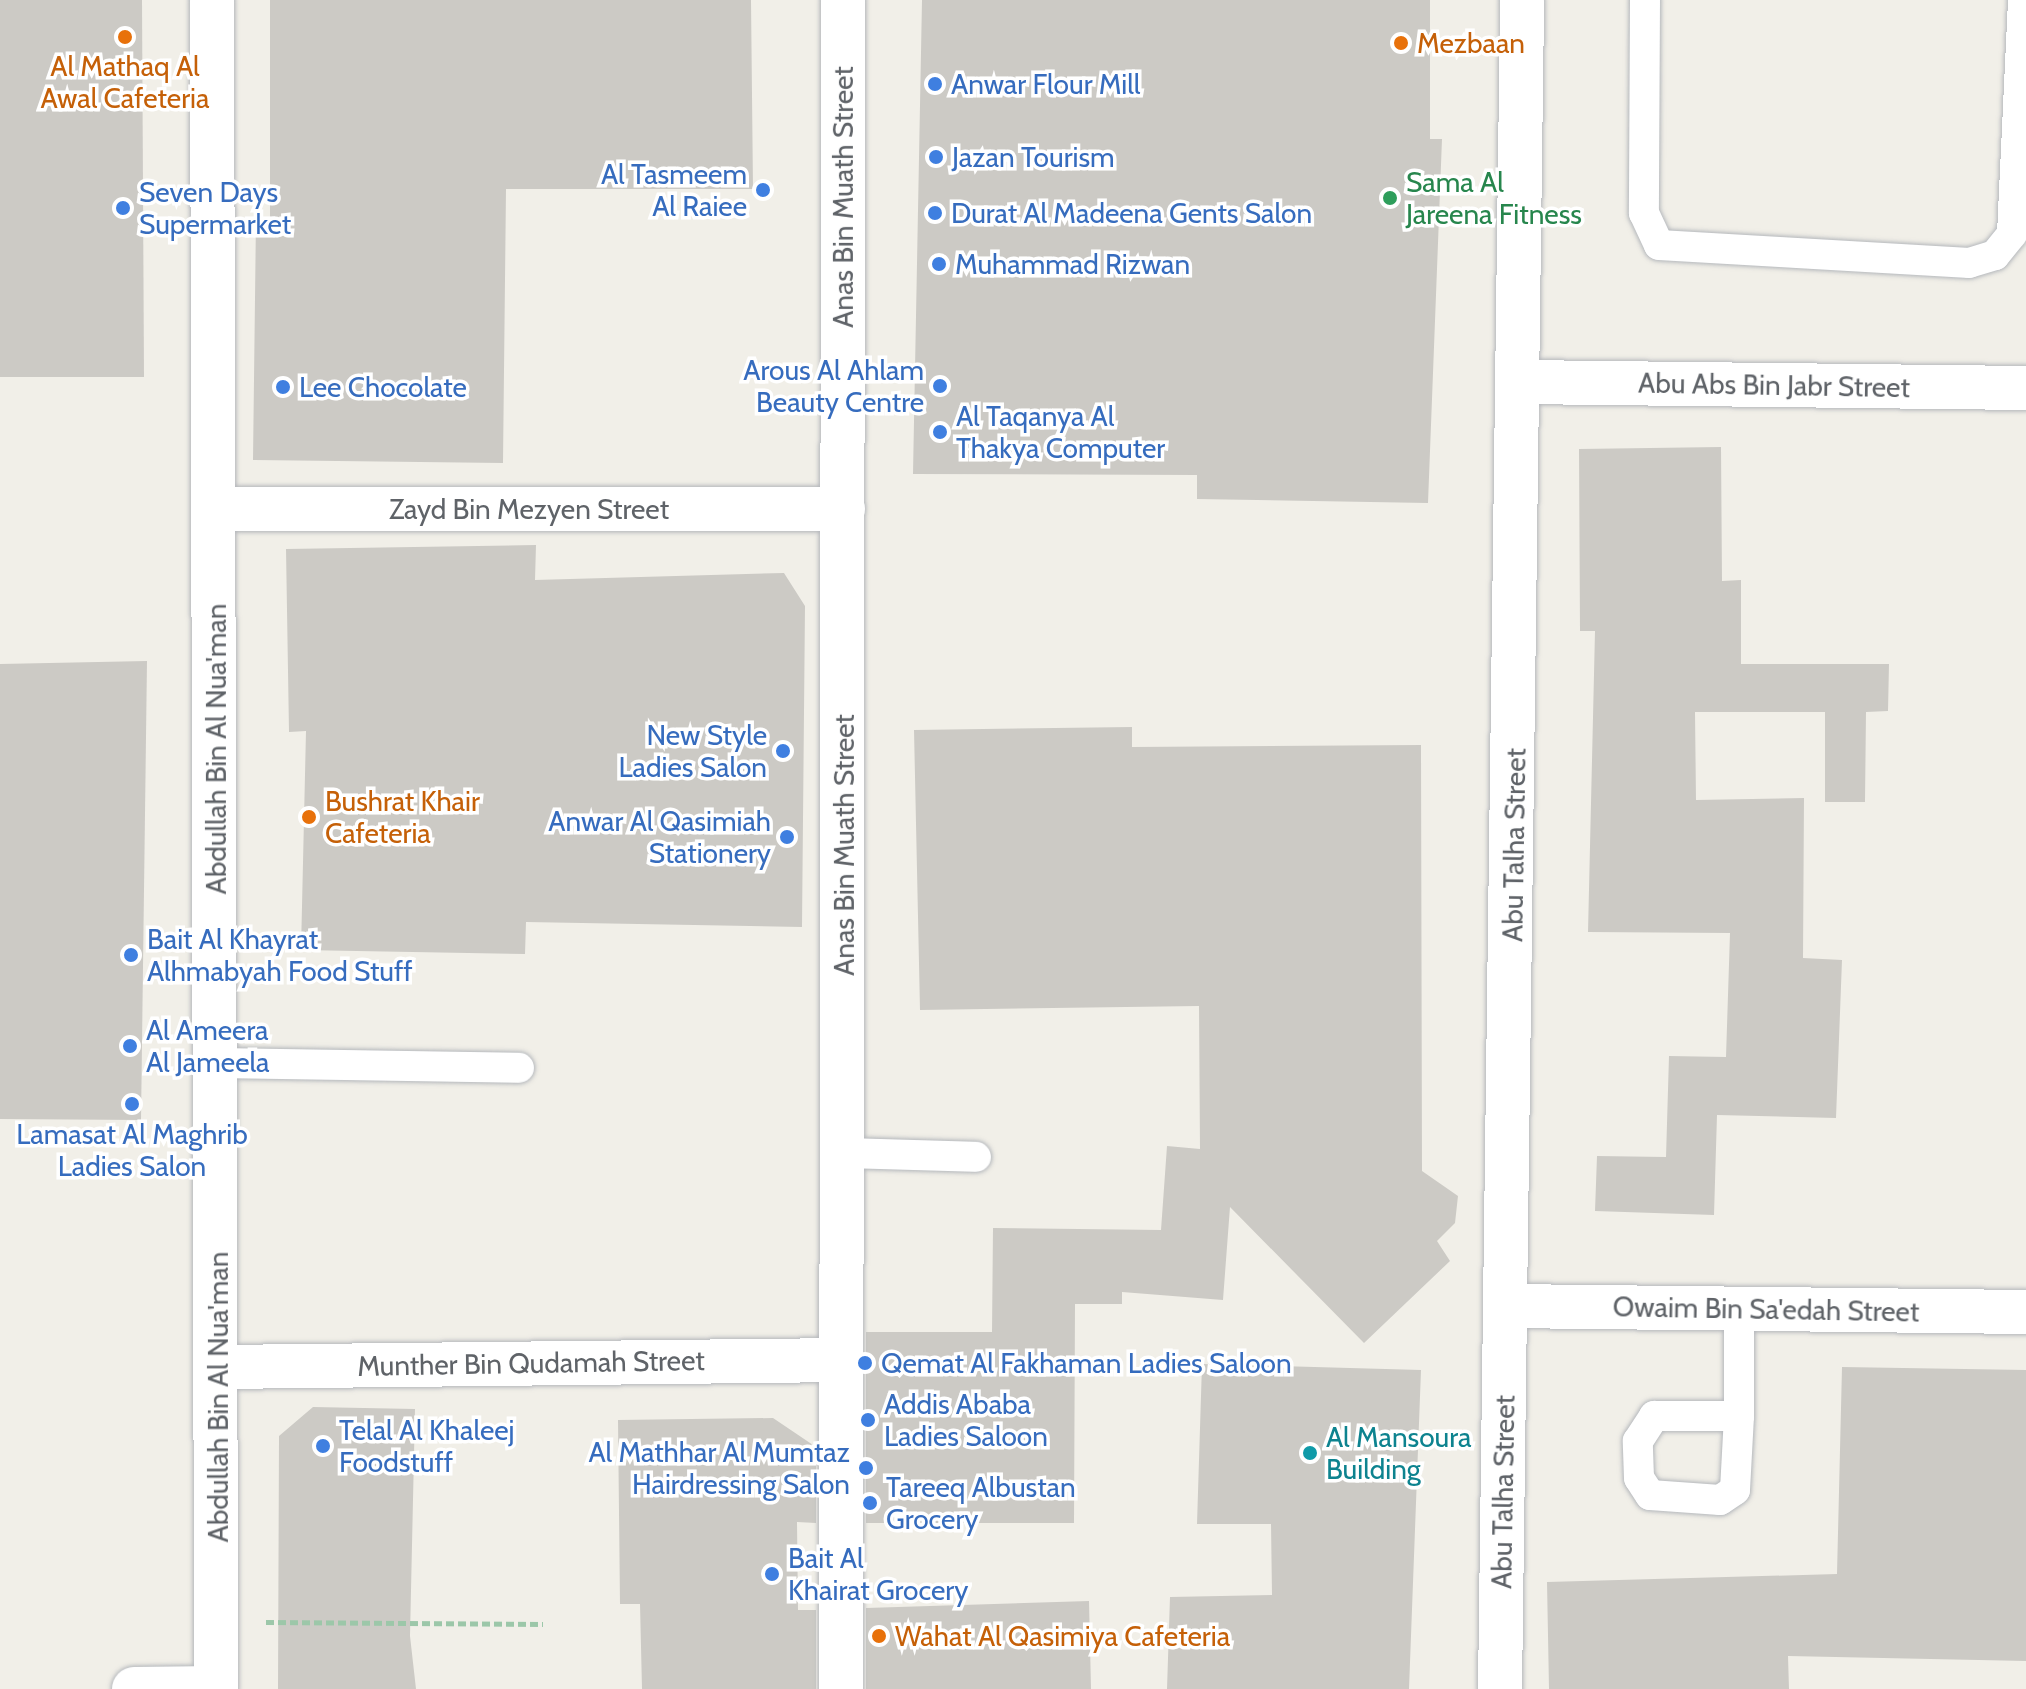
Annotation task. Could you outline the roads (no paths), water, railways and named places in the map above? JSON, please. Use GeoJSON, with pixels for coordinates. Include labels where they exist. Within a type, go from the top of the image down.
{"type":"FeatureCollection","features":[{"type":"Feature","properties":{"kind":"street","name":"Abdullah Bin Al Nua'man"},"geometry":{"type":"LineString","coordinates":[[212,0],[219,1367],[216,1688]]}},
{"type":"Feature","properties":{"kind":"street","name":"Anas Bin Muath Street"},"geometry":{"type":"LineString","coordinates":[[841,1689],[843,0]]}},
{"type":"Feature","properties":{"kind":"street","name":"Abu Talha Street"},"geometry":{"type":"LineString","coordinates":[[1500,1689],[1521,382],[1522,0]]}},
{"type":"Feature","properties":{"kind":"street","name":"Abu Abs Bin Jabr Street"},"geometry":{"type":"LineString","coordinates":[[1521,382],[2026,388]]}},
{"type":"Feature","properties":{"kind":"street","name":"Zayd Bin Mezyen Street"},"geometry":{"type":"LineString","coordinates":[[215,509],[843,509]]}},
{"type":"Feature","properties":{"kind":"street","name":"Owaim Bin Sa'edah Street"},"geometry":{"type":"LineString","coordinates":[[1506,1306],[2026,1312]]}},
{"type":"Feature","properties":{"kind":"street","name":"Munther Bin Qudamah Street"},"geometry":{"type":"LineString","coordinates":[[219,1367],[842,1360]]}},
{"type":"Feature","properties":{"kind":"street"},"geometry":{"type":"LineString","coordinates":[[134,1689],[216,1688]]}},
{"type":"Feature","properties":{"kind":"lane"},"geometry":{"type":"LineString","coordinates":[[1645,0],[1644,213],[1659,245],[1969,263],[1995,255],[2012,234],[2023,0]]}},
{"type":"Feature","properties":{"kind":"lane"},"geometry":{"type":"LineString","coordinates":[[217,1063],[519,1068]]}},
{"type":"Feature","properties":{"kind":"lane"},"geometry":{"type":"LineString","coordinates":[[844,1153],[976,1157]]}},
{"type":"Feature","properties":{"kind":"lane"},"geometry":{"type":"LineString","coordinates":[[1739,1308],[1739,1416]]}},
{"type":"Feature","properties":{"kind":"place","name":"Al Mathaq Al Awal Cafeteria"},"geometry":{"type":"Point","coordinates":[125,37]}},
{"type":"Feature","properties":{"kind":"place","name":"Mezbaan"},"geometry":{"type":"Point","coordinates":[1401,43]}},
{"type":"Feature","properties":{"kind":"place","name":"Anwar Flour Mill"},"geometry":{"type":"Point","coordinates":[935,84]}},
{"type":"Feature","properties":{"kind":"place","name":"Jazan Tourism"},"geometry":{"type":"Point","coordinates":[936,157]}},
{"type":"Feature","properties":{"kind":"place","name":"Al Tasmeem Al Raiee"},"geometry":{"type":"Point","coordinates":[763,190]}},
{"type":"Feature","properties":{"kind":"place","name":"Sama Al Jareena Fitness"},"geometry":{"type":"Point","coordinates":[1390,198]}},
{"type":"Feature","properties":{"kind":"place","name":"Seven Days Supermarket"},"geometry":{"type":"Point","coordinates":[123,208]}},
{"type":"Feature","properties":{"kind":"place","name":"Durat Al Madeena Gents Salon"},"geometry":{"type":"Point","coordinates":[935,213]}},
{"type":"Feature","properties":{"kind":"place","name":"Muhammad Rizwan"},"geometry":{"type":"Point","coordinates":[939,264]}},
{"type":"Feature","properties":{"kind":"place","name":"Arous Al Ahlam Beauty Centre"},"geometry":{"type":"Point","coordinates":[940,386]}},
{"type":"Feature","properties":{"kind":"place","name":"Lee Chocolate"},"geometry":{"type":"Point","coordinates":[283,387]}},
{"type":"Feature","properties":{"kind":"place","name":"Al Taqanya Al Thakya Computer"},"geometry":{"type":"Point","coordinates":[940,432]}},
{"type":"Feature","properties":{"kind":"place","name":"New Style Ladies Salon"},"geometry":{"type":"Point","coordinates":[783,751]}},
{"type":"Feature","properties":{"kind":"place","name":"Bushrat Khair Cafeteria"},"geometry":{"type":"Point","coordinates":[309,817]}},
{"type":"Feature","properties":{"kind":"place","name":"Anwar Al Qasimiah Stationery"},"geometry":{"type":"Point","coordinates":[787,837]}},
{"type":"Feature","properties":{"kind":"place","name":"Bait Al Khayrat Alhmabyah Food Stuff"},"geometry":{"type":"Point","coordinates":[131,955]}},
{"type":"Feature","properties":{"kind":"place","name":"Al Ameera Al Jameela"},"geometry":{"type":"Point","coordinates":[130,1046]}},
{"type":"Feature","properties":{"kind":"place","name":"Lamasat Al Maghrib Ladies Salon"},"geometry":{"type":"Point","coordinates":[132,1104]}},
{"type":"Feature","properties":{"kind":"place","name":"Qemat Al Fakhaman Ladies Saloon"},"geometry":{"type":"Point","coordinates":[865,1363]}},
{"type":"Feature","properties":{"kind":"place","name":"Addis Ababa Ladies Saloon"},"geometry":{"type":"Point","coordinates":[868,1420]}},
{"type":"Feature","properties":{"kind":"place","name":"Telal Al Khaleej Foodstuff"},"geometry":{"type":"Point","coordinates":[323,1446]}},
{"type":"Feature","properties":{"kind":"place","name":"Al Mansoura Building"},"geometry":{"type":"Point","coordinates":[1310,1453]}},
{"type":"Feature","properties":{"kind":"place","name":"Al Mathhar Al Mumtaz Hairdressing Salon"},"geometry":{"type":"Point","coordinates":[866,1468]}},
{"type":"Feature","properties":{"kind":"place","name":"Tareeq Albustan Grocery"},"geometry":{"type":"Point","coordinates":[870,1503]}},
{"type":"Feature","properties":{"kind":"place","name":"Bait Al Khairat Grocery"},"geometry":{"type":"Point","coordinates":[772,1574]}},
{"type":"Feature","properties":{"kind":"place","name":"Wahat Al Qasimiya Cafeteria"},"geometry":{"type":"Point","coordinates":[879,1636]}}]}
